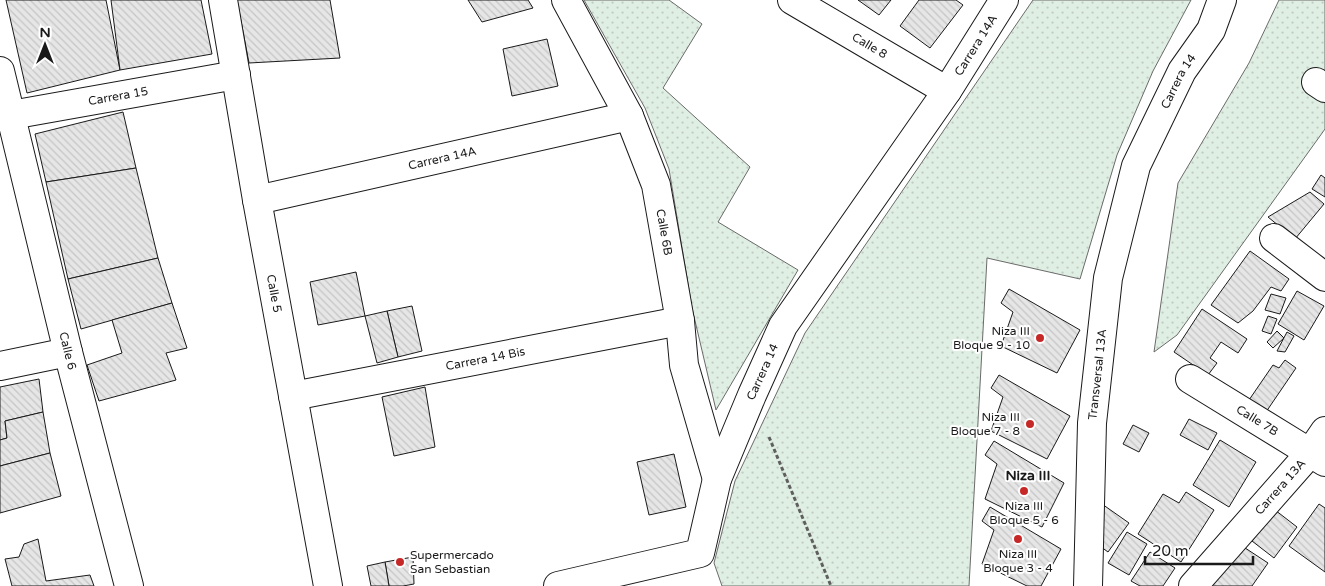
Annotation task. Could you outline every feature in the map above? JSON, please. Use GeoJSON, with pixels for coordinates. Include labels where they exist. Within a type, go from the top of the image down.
{"type":"FeatureCollection","features":[{"type":"Feature","properties":{"kind":"street","name":"Calle 5"},"geometry":{"type":"LineString","coordinates":[[223,0],[257,200],[328,586]]}},
{"type":"Feature","properties":{"kind":"street","name":"Calle 6B"},"geometry":{"type":"LineString","coordinates":[[566,0],[629,116],[656,185],[680,321],[684,365],[717,480]]}},
{"type":"Feature","properties":{"kind":"street","name":"Calle 8"},"geometry":{"type":"LineString","coordinates":[[792,0],[947,91]]}},
{"type":"Feature","properties":{"kind":"street","name":"Carrera 14A"},"geometry":{"type":"LineString","coordinates":[[947,91],[1004,0]]}},
{"type":"Feature","properties":{"kind":"street","name":"Carrera 14"},"geometry":{"type":"LineString","coordinates":[[1136,166],[1182,71],[1211,30],[1222,0]]}},
{"type":"Feature","properties":{"kind":"street","name":"Calle 6"},"geometry":{"type":"LineString","coordinates":[[0,71],[5,115],[129,586]]}},
{"type":"Feature","properties":{"kind":"street","name":"Carrera 15"},"geometry":{"type":"LineString","coordinates":[[5,115],[236,75]]}},
{"type":"Feature","properties":{"kind":"street","name":"Carrera 14"},"geometry":{"type":"LineString","coordinates":[[558,586],[700,553],[717,480],[783,326],[947,91]]}},
{"type":"Feature","properties":{"kind":"street","name":"Carrera 14A"},"geometry":{"type":"LineString","coordinates":[[257,200],[629,116]]}},
{"type":"Feature","properties":{"kind":"street","name":"Transversal 13A"},"geometry":{"type":"LineString","coordinates":[[1088,586],[1092,423],[1108,278],[1136,166]]}},
{"type":"Feature","properties":{"kind":"street"},"geometry":{"type":"LineString","coordinates":[[1274,238],[1325,277]]}},
{"type":"Feature","properties":{"kind":"street","name":"Carrera 14 Bis"},"geometry":{"type":"LineString","coordinates":[[293,396],[680,321]]}},
{"type":"Feature","properties":{"kind":"street"},"geometry":{"type":"LineString","coordinates":[[0,366],[68,352]]}},
{"type":"Feature","properties":{"kind":"street","name":"Calle 7B"},"geometry":{"type":"LineString","coordinates":[[1190,379],[1320,449]]}},
{"type":"Feature","properties":{"kind":"street","name":"Carrera 13A"},"geometry":{"type":"LineString","coordinates":[[1194,586],[1320,449]]}},
{"type":"Feature","properties":{"kind":"path"},"geometry":{"type":"LineString","coordinates":[[752,395],[830,586]]}},
{"type":"Feature","properties":{"kind":"green space"},"geometry":{"type":"Polygon","coordinates":[[[584,0],[669,0],[702,24],[663,88],[750,167],[718,222],[798,270],[716,410],[692,308],[669,169],[645,108],[584,0]]]}},
{"type":"Feature","properties":{"kind":"green space"},"geometry":{"type":"Polygon","coordinates":[[[1033,0],[1191,0],[1153,71],[1117,155],[1080,279],[987,258],[969,586],[722,586],[714,563],[735,481],[805,333],[1033,0]]]}},
{"type":"Feature","properties":{"kind":"green space"},"geometry":{"type":"Polygon","coordinates":[[[1279,0],[1325,0],[1325,129],[1177,335],[1154,352],[1178,183],[1249,63],[1279,0]]]}},
{"type":"Feature","properties":{"kind":"building"},"geometry":{"type":"Polygon","coordinates":[[[6,0],[106,0],[120,70],[27,93],[6,0]]]}},
{"type":"Feature","properties":{"kind":"building"},"geometry":{"type":"Polygon","coordinates":[[[111,0],[201,0],[212,54],[120,70],[111,0]]]}},
{"type":"Feature","properties":{"kind":"building"},"geometry":{"type":"Polygon","coordinates":[[[237,0],[330,0],[340,58],[249,63],[237,0]]]}},
{"type":"Feature","properties":{"kind":"building"},"geometry":{"type":"Polygon","coordinates":[[[468,0],[528,0],[533,8],[482,22],[468,0]]]}},
{"type":"Feature","properties":{"kind":"building"},"geometry":{"type":"Polygon","coordinates":[[[858,0],[891,0],[879,15],[858,0]]]}},
{"type":"Feature","properties":{"kind":"building"},"geometry":{"type":"Polygon","coordinates":[[[919,0],[956,0],[963,5],[930,48],[900,26],[919,0]]]}},
{"type":"Feature","properties":{"kind":"building"},"geometry":{"type":"Polygon","coordinates":[[[547,39],[558,86],[512,96],[503,49],[547,39]]]}},
{"type":"Feature","properties":{"kind":"building"},"geometry":{"type":"Polygon","coordinates":[[[123,112],[136,168],[46,182],[35,134],[123,112]]]}},
{"type":"Feature","properties":{"kind":"building"},"geometry":{"type":"Polygon","coordinates":[[[136,168],[158,258],[68,279],[46,182],[136,168]]]}},
{"type":"Feature","properties":{"kind":"building"},"geometry":{"type":"Polygon","coordinates":[[[1321,175],[1325,178],[1325,197],[1312,189],[1321,175]]]}},
{"type":"Feature","properties":{"kind":"building"},"geometry":{"type":"Polygon","coordinates":[[[1310,192],[1324,204],[1295,239],[1268,217],[1310,192]]]}},
{"type":"Feature","properties":{"kind":"building"},"geometry":{"type":"Polygon","coordinates":[[[1250,251],[1289,279],[1281,291],[1271,287],[1253,311],[1238,323],[1211,305],[1250,251]]]}},
{"type":"Feature","properties":{"kind":"building"},"geometry":{"type":"Polygon","coordinates":[[[158,258],[172,303],[81,329],[68,279],[158,258]]]}},
{"type":"Feature","properties":{"kind":"building"},"geometry":{"type":"Polygon","coordinates":[[[356,272],[365,316],[318,325],[310,282],[356,272]]]}},
{"type":"Feature","properties":{"kind":"building","name":"Niza III Bloque 9 - 10"},"geometry":{"type":"Polygon","coordinates":[[[1009,289],[1080,330],[1057,373],[1001,346],[1013,312],[1001,303],[1009,289]]]}},
{"type":"Feature","properties":{"kind":"building"},"geometry":{"type":"Polygon","coordinates":[[[1297,291],[1324,306],[1304,340],[1278,324],[1297,291]]]}},
{"type":"Feature","properties":{"kind":"building"},"geometry":{"type":"Polygon","coordinates":[[[1271,294],[1286,298],[1280,314],[1265,310],[1271,294]]]}},
{"type":"Feature","properties":{"kind":"building"},"geometry":{"type":"Polygon","coordinates":[[[172,303],[187,348],[166,353],[176,380],[99,401],[87,365],[122,353],[112,320],[172,303]]]}},
{"type":"Feature","properties":{"kind":"building"},"geometry":{"type":"Polygon","coordinates":[[[412,306],[422,351],[398,357],[387,311],[412,306]]]}},
{"type":"Feature","properties":{"kind":"building"},"geometry":{"type":"Polygon","coordinates":[[[1202,309],[1247,339],[1238,353],[1221,342],[1210,358],[1217,363],[1208,375],[1174,352],[1202,309]]]}},
{"type":"Feature","properties":{"kind":"building"},"geometry":{"type":"Polygon","coordinates":[[[387,311],[398,357],[377,363],[365,316],[387,311]]]}},
{"type":"Feature","properties":{"kind":"building"},"geometry":{"type":"Polygon","coordinates":[[[1268,316],[1277,319],[1271,334],[1262,331],[1268,316]]]}},
{"type":"Feature","properties":{"kind":"building"},"geometry":{"type":"Polygon","coordinates":[[[1277,331],[1284,338],[1273,348],[1267,342],[1277,331]]]}},
{"type":"Feature","properties":{"kind":"building"},"geometry":{"type":"Polygon","coordinates":[[[1287,332],[1294,336],[1285,352],[1277,351],[1287,332]]]}},
{"type":"Feature","properties":{"kind":"building"},"geometry":{"type":"Polygon","coordinates":[[[1285,360],[1296,368],[1266,412],[1249,400],[1273,365],[1279,368],[1285,360]]]}},
{"type":"Feature","properties":{"kind":"building","name":"Niza III Bloque 7 - 8"},"geometry":{"type":"Polygon","coordinates":[[[999,375],[1070,416],[1047,459],[991,431],[1003,397],[991,388],[999,375]]]}},
{"type":"Feature","properties":{"kind":"building"},"geometry":{"type":"Polygon","coordinates":[[[39,379],[43,412],[5,421],[7,438],[0,440],[0,387],[39,379]]]}},
{"type":"Feature","properties":{"kind":"building"},"geometry":{"type":"Polygon","coordinates":[[[425,387],[435,447],[394,456],[382,397],[425,387]]]}},
{"type":"Feature","properties":{"kind":"building"},"geometry":{"type":"Polygon","coordinates":[[[43,412],[50,453],[0,466],[0,440],[7,438],[5,421],[43,412]]]}},
{"type":"Feature","properties":{"kind":"building"},"geometry":{"type":"Polygon","coordinates":[[[1189,419],[1217,433],[1208,450],[1180,435],[1189,419]]]}},
{"type":"Feature","properties":{"kind":"building"},"geometry":{"type":"Polygon","coordinates":[[[1133,425],[1149,433],[1139,452],[1123,444],[1133,425]]]}},
{"type":"Feature","properties":{"kind":"building"},"geometry":{"type":"Polygon","coordinates":[[[1220,440],[1256,462],[1229,507],[1193,485],[1220,440]]]}},
{"type":"Feature","properties":{"kind":"building","name":"Niza III Bloque 5 - 6"},"geometry":{"type":"Polygon","coordinates":[[[994,441],[1064,483],[1042,527],[985,499],[997,464],[985,455],[994,441]]]}},
{"type":"Feature","properties":{"kind":"building"},"geometry":{"type":"Polygon","coordinates":[[[50,453],[61,496],[0,513],[0,466],[50,453]]]}},
{"type":"Feature","properties":{"kind":"building"},"geometry":{"type":"Polygon","coordinates":[[[674,454],[686,507],[649,515],[637,462],[674,454]]]}},
{"type":"Feature","properties":{"kind":"building"},"geometry":{"type":"Polygon","coordinates":[[[1186,492],[1214,510],[1181,562],[1138,534],[1163,494],[1179,503],[1186,492]]]}},
{"type":"Feature","properties":{"kind":"building"},"geometry":{"type":"Polygon","coordinates":[[[1102,504],[1129,523],[1108,552],[1097,544],[1102,504]]]}},
{"type":"Feature","properties":{"kind":"building"},"geometry":{"type":"Polygon","coordinates":[[[1319,504],[1325,508],[1325,572],[1289,546],[1319,504]]]}},
{"type":"Feature","properties":{"kind":"building","name":"Niza III Bloque 3 - 4"},"geometry":{"type":"Polygon","coordinates":[[[990,507],[1061,549],[1041,586],[1027,586],[982,564],[994,530],[982,521],[990,507]]]}},
{"type":"Feature","properties":{"kind":"building"},"geometry":{"type":"Polygon","coordinates":[[[1275,510],[1297,527],[1274,558],[1252,541],[1275,510]]]}},
{"type":"Feature","properties":{"kind":"building"},"geometry":{"type":"Polygon","coordinates":[[[1127,532],[1147,544],[1129,575],[1108,563],[1127,532]]]}},
{"type":"Feature","properties":{"kind":"building"},"geometry":{"type":"Polygon","coordinates":[[[38,539],[46,581],[90,575],[94,586],[12,586],[5,559],[19,557],[24,544],[38,539]]]}},
{"type":"Feature","properties":{"kind":"building"},"geometry":{"type":"Polygon","coordinates":[[[1236,542],[1268,563],[1252,586],[1211,586],[1236,542]]]}},
{"type":"Feature","properties":{"kind":"building"},"geometry":{"type":"Polygon","coordinates":[[[1150,552],[1175,568],[1163,586],[1140,586],[1131,581],[1150,552]]]}},
{"type":"Feature","properties":{"kind":"building"},"geometry":{"type":"Polygon","coordinates":[[[413,557],[414,584],[389,586],[385,562],[413,557]]]}},
{"type":"Feature","properties":{"kind":"building"},"geometry":{"type":"Polygon","coordinates":[[[385,562],[389,586],[371,586],[367,566],[385,562]]]}},
{"type":"Feature","properties":{"kind":"place","name":"Niza III Bloque 9 - 10"},"geometry":{"type":"Point","coordinates":[1040,338]}},
{"type":"Feature","properties":{"kind":"place","name":"Niza III Bloque 7 - 8"},"geometry":{"type":"Point","coordinates":[1030,424]}},
{"type":"Feature","properties":{"kind":"place","name":"Niza III Bloque 5 - 6"},"geometry":{"type":"Point","coordinates":[1024,491]}},
{"type":"Feature","properties":{"kind":"place","name":"Niza III Bloque 3 - 4"},"geometry":{"type":"Point","coordinates":[1018,539]}},
{"type":"Feature","properties":{"kind":"place","name":"Supermercado San Sebastian"},"geometry":{"type":"Point","coordinates":[400,562]}},
{"type":"Feature","properties":{"kind":"district","name":"Niza III"},"geometry":{"type":"Point","coordinates":[1028,475]}}]}
